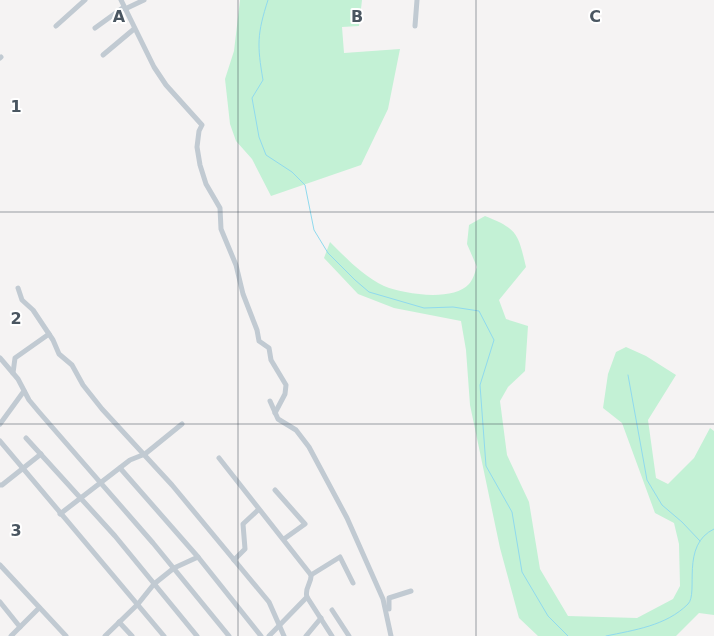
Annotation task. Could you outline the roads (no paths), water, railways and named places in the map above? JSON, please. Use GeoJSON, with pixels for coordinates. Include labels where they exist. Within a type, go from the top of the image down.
{"type":"FeatureCollection","features":[{"type":"Feature","properties":{"kind":"street"},"geometry":{"type":"LineString","coordinates":[[56,26],[85,0]]}},
{"type":"Feature","properties":{"kind":"street"},"geometry":{"type":"LineString","coordinates":[[121,0],[134,30],[166,85],[202,125],[198,131],[198,153],[206,184],[221,210],[221,229],[236,264],[243,294],[257,330],[259,341],[269,348],[271,360],[286,385],[285,394],[276,413]]}},
{"type":"Feature","properties":{"kind":"street"},"geometry":{"type":"LineString","coordinates":[[95,28],[125,8],[144,0]]}},
{"type":"Feature","properties":{"kind":"street"},"geometry":{"type":"LineString","coordinates":[[415,26],[417,0]]}},
{"type":"Feature","properties":{"kind":"street"},"geometry":{"type":"LineString","coordinates":[[103,55],[134,30]]}},
{"type":"Feature","properties":{"kind":"street"},"geometry":{"type":"LineString","coordinates":[[18,288],[22,300],[33,310],[49,334],[59,354],[72,366],[83,385],[102,409],[145,454],[269,602],[284,636]]}},
{"type":"Feature","properties":{"kind":"street"},"geometry":{"type":"LineString","coordinates":[[13,373],[13,362],[16,356],[49,334]]}},
{"type":"Feature","properties":{"kind":"street"},"geometry":{"type":"LineString","coordinates":[[0,358],[13,373],[39,412],[174,568],[229,636]]}},
{"type":"Feature","properties":{"kind":"street"},"geometry":{"type":"LineString","coordinates":[[0,424],[24,391]]}},
{"type":"Feature","properties":{"kind":"street"},"geometry":{"type":"LineString","coordinates":[[270,400],[278,420],[298,433],[313,454],[371,569],[388,616]]}},
{"type":"Feature","properties":{"kind":"street"},"geometry":{"type":"LineString","coordinates":[[60,514],[130,460],[145,454],[182,424]]}},
{"type":"Feature","properties":{"kind":"street"},"geometry":{"type":"LineString","coordinates":[[26,438],[81,498],[196,636]]}},
{"type":"Feature","properties":{"kind":"street"},"geometry":{"type":"LineString","coordinates":[[0,441],[164,636]]}},
{"type":"Feature","properties":{"kind":"street"},"geometry":{"type":"LineString","coordinates":[[0,485],[23,470],[41,454]]}},
{"type":"Feature","properties":{"kind":"street"},"geometry":{"type":"LineString","coordinates":[[219,458],[311,575],[311,581],[306,589],[306,597],[332,636]]}},
{"type":"Feature","properties":{"kind":"street"},"geometry":{"type":"LineString","coordinates":[[120,468],[198,557],[261,636]]}},
{"type":"Feature","properties":{"kind":"street"},"geometry":{"type":"LineString","coordinates":[[275,490],[305,524],[284,539]]}},
{"type":"Feature","properties":{"kind":"street"},"geometry":{"type":"LineString","coordinates":[[234,560],[245,549],[243,524],[258,510]]}},
{"type":"Feature","properties":{"kind":"street"},"geometry":{"type":"LineString","coordinates":[[105,636],[138,604],[154,584],[174,568],[198,557]]}},
{"type":"Feature","properties":{"kind":"street"},"geometry":{"type":"LineString","coordinates":[[311,575],[340,558],[353,583]]}},
{"type":"Feature","properties":{"kind":"street"},"geometry":{"type":"LineString","coordinates":[[0,565],[66,636]]}},
{"type":"Feature","properties":{"kind":"street"},"geometry":{"type":"LineString","coordinates":[[391,636],[388,598],[411,591]]}},
{"type":"Feature","properties":{"kind":"street"},"geometry":{"type":"LineString","coordinates":[[269,636],[306,597]]}},
{"type":"Feature","properties":{"kind":"street"},"geometry":{"type":"LineString","coordinates":[[0,602],[20,627]]}},
{"type":"Feature","properties":{"kind":"street"},"geometry":{"type":"LineString","coordinates":[[11,636],[39,608]]}},
{"type":"Feature","properties":{"kind":"street"},"geometry":{"type":"LineString","coordinates":[[332,610],[349,636]]}},
{"type":"Feature","properties":{"kind":"street"},"geometry":{"type":"LineString","coordinates":[[306,636],[321,618]]}},
{"type":"Feature","properties":{"kind":"street"},"geometry":{"type":"LineString","coordinates":[[120,622],[132,636]]}},
{"type":"Feature","properties":{"kind":"street"},"geometry":{"type":"LineString","coordinates":[[155,636],[159,630]]}},
{"type":"Feature","properties":{"kind":"waterway"},"geometry":{"type":"LineString","coordinates":[[268,0],[259,40],[263,80],[252,98],[259,137],[266,155],[292,172],[305,185],[314,230],[328,253],[369,292],[424,308],[453,307],[479,311],[494,340],[480,385],[486,466],[512,512],[522,572],[548,616],[568,636]]}},
{"type":"Feature","properties":{"kind":"waterway"},"geometry":{"type":"LineString","coordinates":[[628,375],[647,480],[662,505],[700,541]]}},
{"type":"Feature","properties":{"kind":"waterway"},"geometry":{"type":"LineString","coordinates":[[606,636],[660,622],[688,604],[691,598],[692,568],[697,546],[704,536],[714,529]]}}]}
